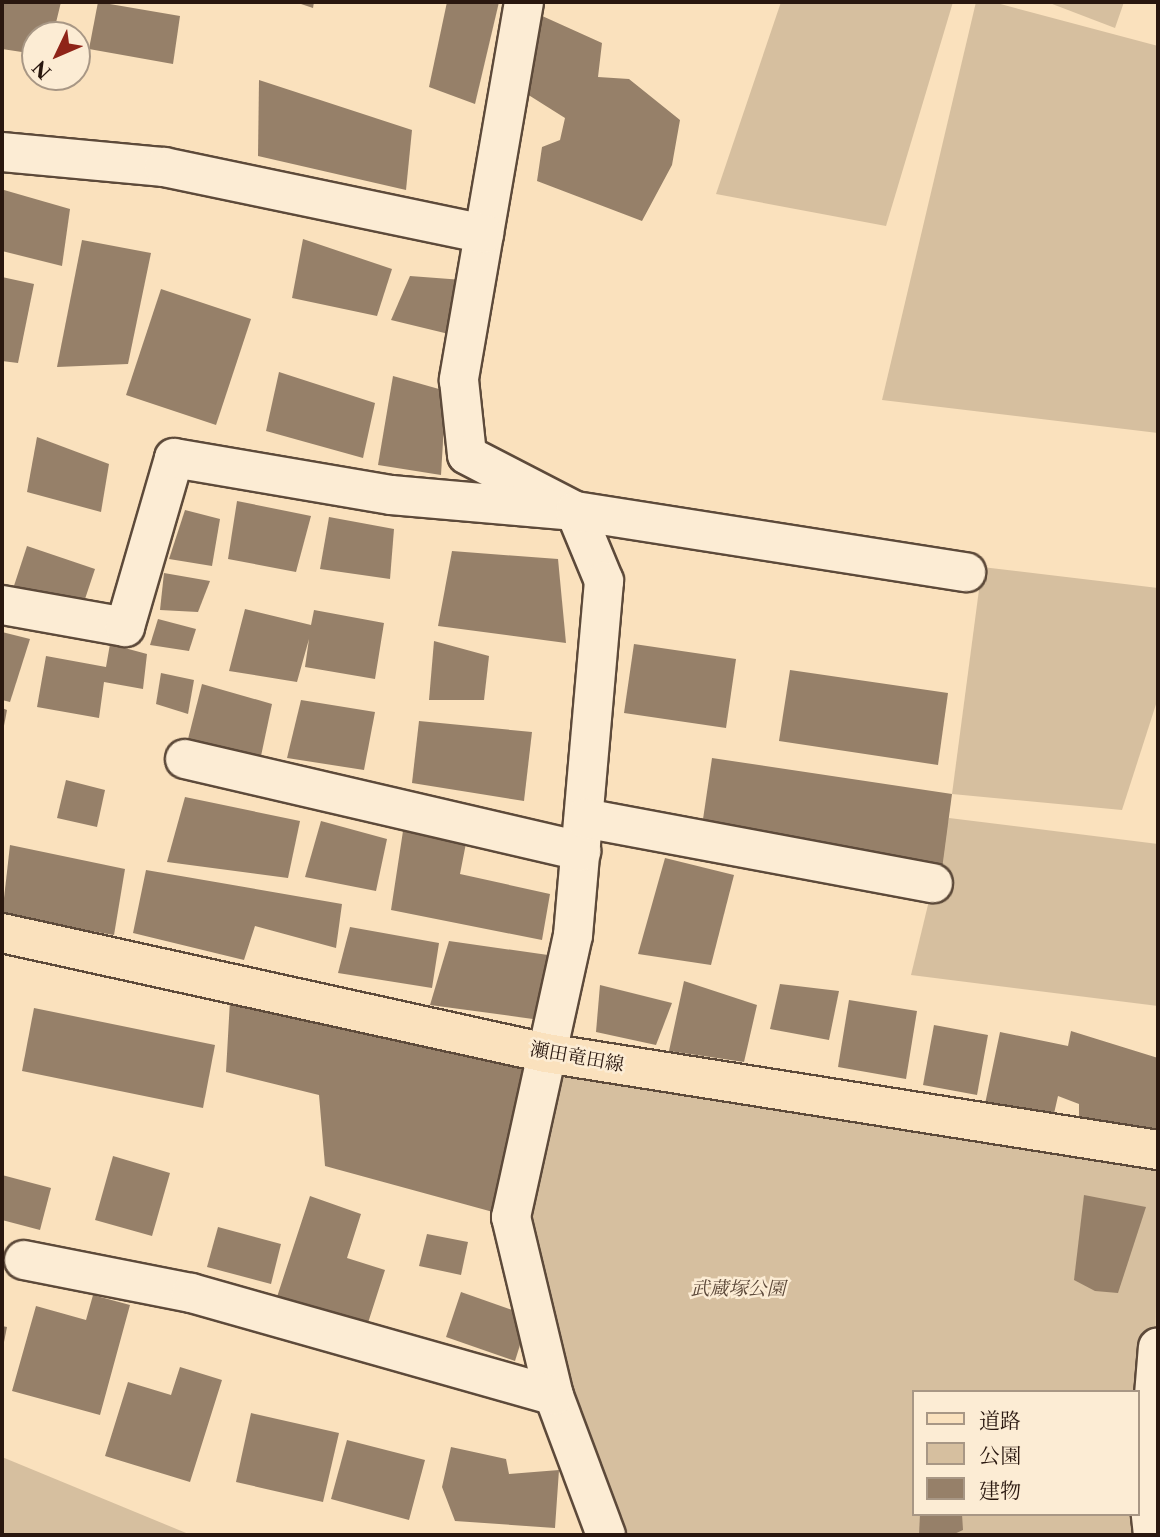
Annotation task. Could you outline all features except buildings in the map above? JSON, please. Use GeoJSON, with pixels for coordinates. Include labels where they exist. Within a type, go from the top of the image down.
{"type":"FeatureCollection","features":[{"type":"Feature","properties":{"kind":"main road","name":"瀬田竜田線"},"geometry":{"type":"LineString","coordinates":[[2,933],[546,1053],[1158,1150]]}},
{"type":"Feature","properties":{"kind":"street"},"geometry":{"type":"LineString","coordinates":[[524,2],[459,380],[467,455],[575,511],[604,581],[573,935],[511,1217],[554,1396],[606,1535]]}},
{"type":"Feature","properties":{"kind":"street"},"geometry":{"type":"LineString","coordinates":[[2,152],[164,167],[484,234]]}},
{"type":"Feature","properties":{"kind":"street"},"geometry":{"type":"LineString","coordinates":[[2,605],[125,627],[174,458],[391,495],[575,511],[966,572]]}},
{"type":"Feature","properties":{"kind":"street"},"geometry":{"type":"LineString","coordinates":[[185,760],[583,835],[933,883]]}},
{"type":"Feature","properties":{"kind":"street"},"geometry":{"type":"LineString","coordinates":[[2,952],[45,943]]}},
{"type":"Feature","properties":{"kind":"street"},"geometry":{"type":"LineString","coordinates":[[24,1259],[191,1293],[554,1396]]}},
{"type":"Feature","properties":{"kind":"street"},"geometry":{"type":"LineString","coordinates":[[1153,1535],[1147,1480],[1158,1347]]}},
{"type":"Feature","properties":{"kind":"green space"},"geometry":{"type":"Polygon","coordinates":[[[781,2],[953,2],[886,226],[716,194],[781,2]]]}},
{"type":"Feature","properties":{"kind":"green space"},"geometry":{"type":"Polygon","coordinates":[[[976,2],[993,2],[1158,46],[1158,433],[882,400],[976,2]]]}},
{"type":"Feature","properties":{"kind":"green space"},"geometry":{"type":"Polygon","coordinates":[[[1047,2],[1124,2],[1115,28],[1047,2]]]}},
{"type":"Feature","properties":{"kind":"green space"},"geometry":{"type":"Polygon","coordinates":[[[982,567],[1158,588],[1158,698],[1122,810],[952,794],[982,567]]]}},
{"type":"Feature","properties":{"kind":"green space"},"geometry":{"type":"Polygon","coordinates":[[[949,818],[1158,844],[1158,1006],[911,975],[949,818]]]}},
{"type":"Feature","properties":{"kind":"green space","name":"武蔵塚公園"},"geometry":{"type":"Polygon","coordinates":[[[546,1053],[1158,1150],[1153,1535],[606,1535],[511,1217],[546,1053]]]}},
{"type":"Feature","properties":{"kind":"green space"},"geometry":{"type":"Polygon","coordinates":[[[2,1457],[191,1535],[2,1535],[2,1457]]]}}]}
